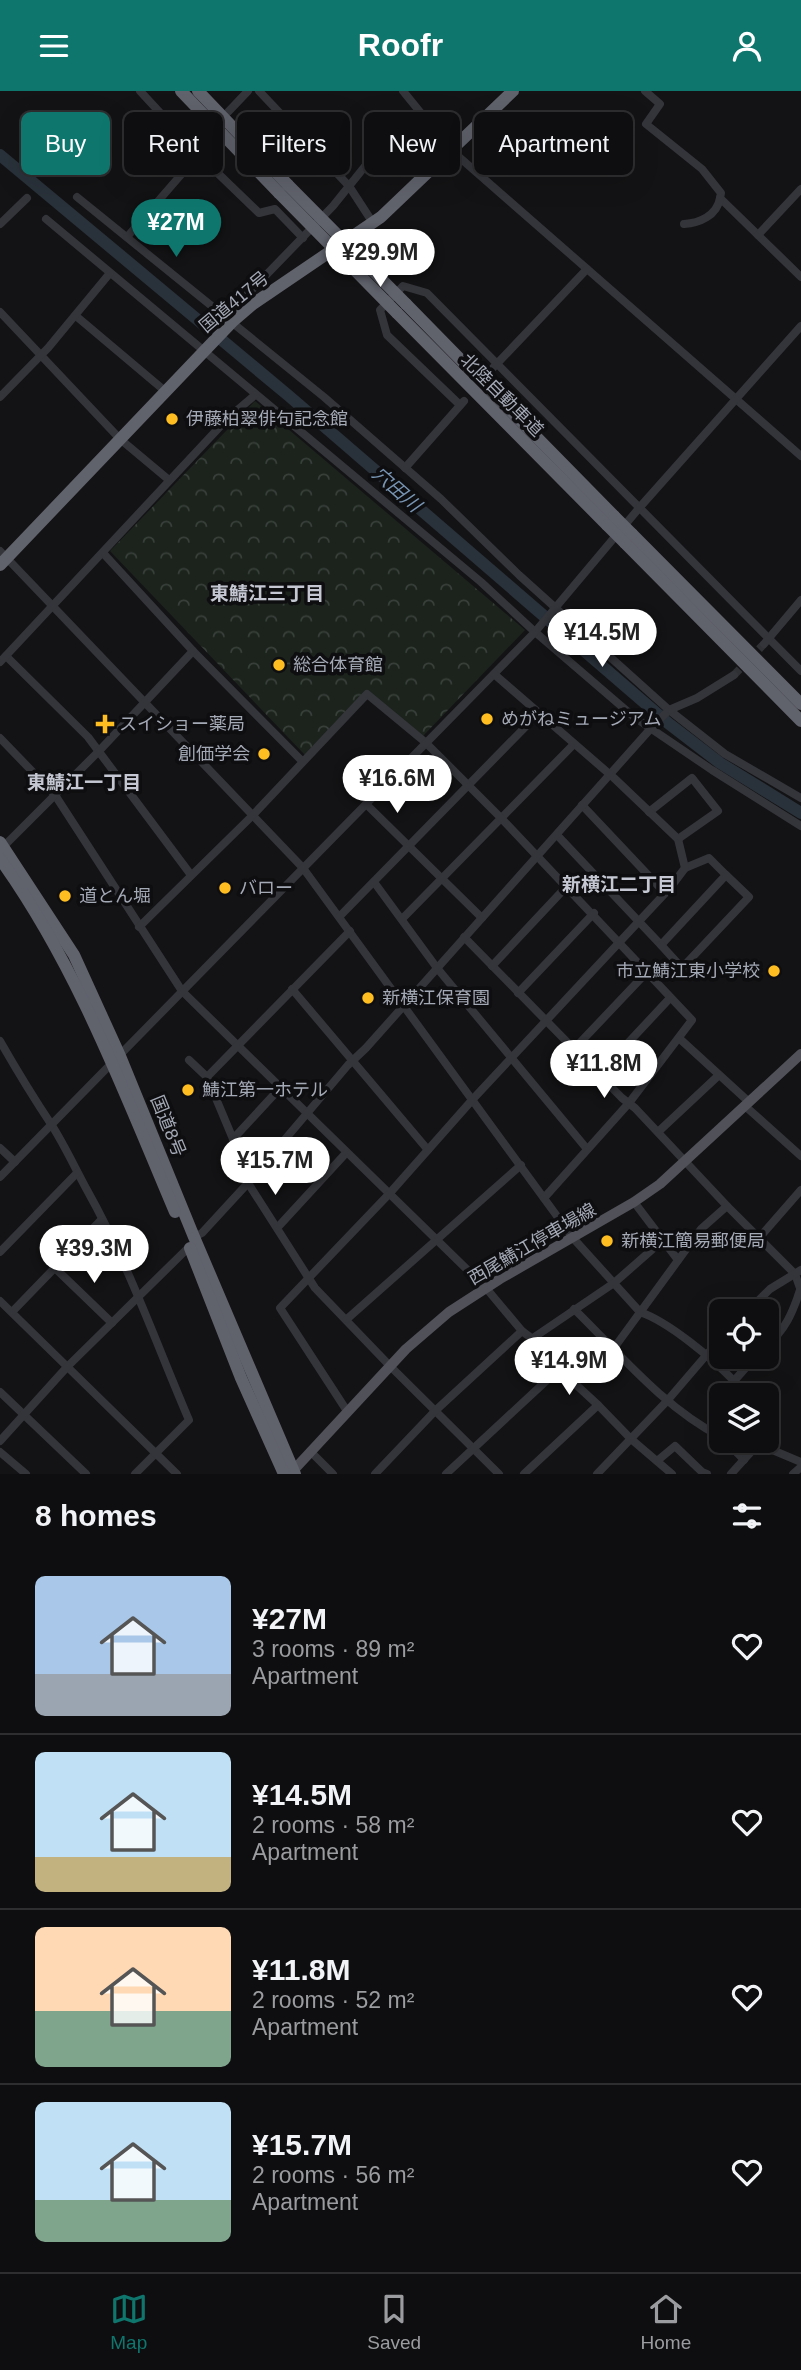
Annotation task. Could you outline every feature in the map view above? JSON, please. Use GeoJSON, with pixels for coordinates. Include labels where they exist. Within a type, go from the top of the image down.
{"type":"FeatureCollection","features":[{"type":"Feature","properties":{"kind":"highway","name":"北陸自動車道"},"geometry":{"type":"LineString","coordinates":[[181,91],[284,189],[611,520],[801,721]]}},
{"type":"Feature","properties":{"kind":"highway","name":"北陸自動車道"},"geometry":{"type":"LineString","coordinates":[[198,91],[237,132]]}},
{"type":"Feature","properties":{"kind":"highway"},"geometry":{"type":"LineString","coordinates":[[204,91],[237,129]]}},
{"type":"Feature","properties":{"kind":"highway","name":"国道417号"},"geometry":{"type":"LineString","coordinates":[[460,141],[513,91]]}},
{"type":"Feature","properties":{"kind":"highway","name":"北陸自動車道"},"geometry":{"type":"LineString","coordinates":[[277,175],[284,189]]}},
{"type":"Feature","properties":{"kind":"highway","name":"国道417号"},"geometry":{"type":"LineString","coordinates":[[2,558],[232,322],[253,304],[373,223],[424,175]]}},
{"type":"Feature","properties":{"kind":"highway","name":"北陸自動車道"},"geometry":{"type":"LineString","coordinates":[[629,539],[801,704]]}},
{"type":"Feature","properties":{"kind":"highway","name":"国道8号"},"geometry":{"type":"LineString","coordinates":[[1,849],[74,955],[291,1473]]}},
{"type":"Feature","properties":{"kind":"main road","name":"西尾鯖江停車場線"},"geometry":{"type":"LineString","coordinates":[[291,1473],[390,1366],[449,1312],[634,1202],[686,1162],[801,1054]]}},
{"type":"Feature","properties":{"kind":"street"},"geometry":{"type":"LineString","coordinates":[[140,91],[160,112]]}},
{"type":"Feature","properties":{"kind":"street"},"geometry":{"type":"LineString","coordinates":[[228,112],[248,91]]}},
{"type":"Feature","properties":{"kind":"street"},"geometry":{"type":"LineString","coordinates":[[258,91],[349,186],[373,223]]}},
{"type":"Feature","properties":{"kind":"street"},"geometry":{"type":"LineString","coordinates":[[403,91],[420,112]]}},
{"type":"Feature","properties":{"kind":"street"},"geometry":{"type":"LineString","coordinates":[[645,91],[660,104],[646,124],[702,169],[721,193],[719,206],[701,222],[684,224]]}},
{"type":"Feature","properties":{"kind":"street"},"geometry":{"type":"LineString","coordinates":[[460,158],[801,456]]}},
{"type":"Feature","properties":{"kind":"street"},"geometry":{"type":"LineString","coordinates":[[232,322],[239,303],[303,238],[364,167]]}},
{"type":"Feature","properties":{"kind":"street"},"geometry":{"type":"LineString","coordinates":[[127,237],[181,175]]}},
{"type":"Feature","properties":{"kind":"street"},"geometry":{"type":"LineString","coordinates":[[220,175],[259,213],[275,209],[303,238]]}},
{"type":"Feature","properties":{"kind":"street"},"geometry":{"type":"LineString","coordinates":[[758,235],[801,189]]}},
{"type":"Feature","properties":{"kind":"street"},"geometry":{"type":"LineString","coordinates":[[77,197],[324,397],[405,467],[668,711],[725,754],[801,798]]}},
{"type":"Feature","properties":{"kind":"street"},"geometry":{"type":"LineString","coordinates":[[0,224],[27,198]]}},
{"type":"Feature","properties":{"kind":"street"},"geometry":{"type":"LineString","coordinates":[[720,198],[801,277]]}},
{"type":"Feature","properties":{"kind":"street"},"geometry":{"type":"LineString","coordinates":[[46,219],[481,582],[634,716],[712,770],[801,826]]}},
{"type":"Feature","properties":{"kind":"street"},"geometry":{"type":"LineString","coordinates":[[490,371],[587,269]]}},
{"type":"Feature","properties":{"kind":"street"},"geometry":{"type":"LineString","coordinates":[[0,397],[41,356],[110,273]]}},
{"type":"Feature","properties":{"kind":"street"},"geometry":{"type":"LineString","coordinates":[[405,467],[462,403],[387,335],[380,310],[403,286],[427,293],[640,507],[766,641],[801,671]]}},
{"type":"Feature","properties":{"kind":"street"},"geometry":{"type":"LineString","coordinates":[[0,312],[120,439],[169,480]]}},
{"type":"Feature","properties":{"kind":"street"},"geometry":{"type":"LineString","coordinates":[[76,316],[165,391]]}},
{"type":"Feature","properties":{"kind":"street"},"geometry":{"type":"LineString","coordinates":[[0,1177],[535,632],[640,507],[801,326]]}},
{"type":"Feature","properties":{"kind":"street"},"geometry":{"type":"LineString","coordinates":[[191,876],[88,737],[3,659],[228,418],[255,395]]}},
{"type":"Feature","properties":{"kind":"street"},"geometry":{"type":"LineString","coordinates":[[103,553],[193,651],[302,761]]}},
{"type":"Feature","properties":{"kind":"street"},"geometry":{"type":"LineString","coordinates":[[2,558],[52,605],[303,868],[573,1238],[640,1312],[651,1316],[705,1355],[734,1381],[745,1369]]}},
{"type":"Feature","properties":{"kind":"street"},"geometry":{"type":"LineString","coordinates":[[766,641],[801,600]]}},
{"type":"Feature","properties":{"kind":"street"},"geometry":{"type":"LineString","coordinates":[[1,849],[99,751],[193,651]]}},
{"type":"Feature","properties":{"kind":"street"},"geometry":{"type":"LineString","coordinates":[[494,674],[678,838],[685,868]]}},
{"type":"Feature","properties":{"kind":"street"},"geometry":{"type":"LineString","coordinates":[[0,1441],[67,1367],[202,1233],[248,1183],[307,1112],[652,727],[668,711],[697,698],[734,675]]}},
{"type":"Feature","properties":{"kind":"street"},"geometry":{"type":"LineString","coordinates":[[139,927],[253,815],[367,694],[425,742],[539,855],[692,1020],[629,1103],[544,1198]]}},
{"type":"Feature","properties":{"kind":"street"},"geometry":{"type":"LineString","coordinates":[[340,916],[539,713]]}},
{"type":"Feature","properties":{"kind":"street"},"geometry":{"type":"LineString","coordinates":[[0,738],[55,795],[182,991],[486,1288],[558,1369],[672,1474]]}},
{"type":"Feature","properties":{"kind":"street"},"geometry":{"type":"LineString","coordinates":[[402,919],[574,744]]}},
{"type":"Feature","properties":{"kind":"street"},"geometry":{"type":"LineString","coordinates":[[649,812],[692,778],[720,813],[678,838]]}},
{"type":"Feature","properties":{"kind":"street"},"geometry":{"type":"LineString","coordinates":[[366,804],[482,918]]}},
{"type":"Feature","properties":{"kind":"street"},"geometry":{"type":"LineString","coordinates":[[582,805],[665,893]]}},
{"type":"Feature","properties":{"kind":"street"},"geometry":{"type":"LineString","coordinates":[[347,1411],[279,1308],[389,1194],[637,921],[665,893],[685,868],[709,857],[748,897],[682,968],[637,921],[557,835]]}},
{"type":"Feature","properties":{"kind":"street"},"geometry":{"type":"LineString","coordinates":[[661,945],[726,875]]}},
{"type":"Feature","properties":{"kind":"street"},"geometry":{"type":"LineString","coordinates":[[374,882],[437,968],[587,1149]]}},
{"type":"Feature","properties":{"kind":"street"},"geometry":{"type":"LineString","coordinates":[[492,966],[567,886]]}},
{"type":"Feature","properties":{"kind":"street"},"geometry":{"type":"LineString","coordinates":[[518,993],[594,913]]}},
{"type":"Feature","properties":{"kind":"street"},"geometry":{"type":"LineString","coordinates":[[207,1077],[350,930]]}},
{"type":"Feature","properties":{"kind":"street"},"geometry":{"type":"LineString","coordinates":[[464,937],[658,1132],[727,1206],[798,1272],[801,1290],[779,1336]]}},
{"type":"Feature","properties":{"kind":"street"},"geometry":{"type":"LineString","coordinates":[[574,1049],[647,972]]}},
{"type":"Feature","properties":{"kind":"street"},"geometry":{"type":"LineString","coordinates":[[292,989],[428,1150]]}},
{"type":"Feature","properties":{"kind":"street"},"geometry":{"type":"LineString","coordinates":[[599,1074],[670,998]]}},
{"type":"Feature","properties":{"kind":"street"},"geometry":{"type":"LineString","coordinates":[[680,1039],[801,1156]]}},
{"type":"Feature","properties":{"kind":"street"},"geometry":{"type":"LineString","coordinates":[[2,1048],[52,1125],[102,1219],[139,1297],[146,1321],[157,1340],[189,1420],[135,1474]]}},
{"type":"Feature","properties":{"kind":"street"},"geometry":{"type":"LineString","coordinates":[[189,1060],[207,1077],[248,1183],[315,1288],[499,1474]]}},
{"type":"Feature","properties":{"kind":"street"},"geometry":{"type":"LineString","coordinates":[[658,1132],[719,1075]]}},
{"type":"Feature","properties":{"kind":"street"},"geometry":{"type":"LineString","coordinates":[[233,1139],[281,1087]]}},
{"type":"Feature","properties":{"kind":"street"},"geometry":{"type":"LineString","coordinates":[[0,1148],[15,1162]]}},
{"type":"Feature","properties":{"kind":"street"},"geometry":{"type":"LineString","coordinates":[[278,1227],[346,1153]]}},
{"type":"Feature","properties":{"kind":"street"},"geometry":{"type":"LineString","coordinates":[[347,1319],[521,1165]]}},
{"type":"Feature","properties":{"kind":"street"},"geometry":{"type":"LineString","coordinates":[[0,1252],[76,1173]]}},
{"type":"Feature","properties":{"kind":"street"},"geometry":{"type":"LineString","coordinates":[[759,1238],[801,1190]]}},
{"type":"Feature","properties":{"kind":"street"},"geometry":{"type":"LineString","coordinates":[[634,1202],[678,1260]]}},
{"type":"Feature","properties":{"kind":"street"},"geometry":{"type":"LineString","coordinates":[[614,1348],[701,1229],[727,1206]]}},
{"type":"Feature","properties":{"kind":"street"},"geometry":{"type":"LineString","coordinates":[[12,1313],[102,1219]]}},
{"type":"Feature","properties":{"kind":"street"},"geometry":{"type":"LineString","coordinates":[[533,1338],[614,1283],[663,1240]]}},
{"type":"Feature","properties":{"kind":"street"},"geometry":{"type":"LineString","coordinates":[[55,1268],[112,1323]]}},
{"type":"Feature","properties":{"kind":"street"},"geometry":{"type":"LineString","coordinates":[[760,1299],[770,1289],[798,1272]]}},
{"type":"Feature","properties":{"kind":"street"},"geometry":{"type":"LineString","coordinates":[[0,1301],[177,1474]]}},
{"type":"Feature","properties":{"kind":"street"},"geometry":{"type":"LineString","coordinates":[[574,1309],[667,1401],[709,1431]]}},
{"type":"Feature","properties":{"kind":"street"},"geometry":{"type":"LineString","coordinates":[[375,1474],[435,1411],[522,1331]]}},
{"type":"Feature","properties":{"kind":"street"},"geometry":{"type":"LineString","coordinates":[[597,1474],[667,1401],[709,1351]]}},
{"type":"Feature","properties":{"kind":"street"},"geometry":{"type":"LineString","coordinates":[[446,1474],[558,1369]]}},
{"type":"Feature","properties":{"kind":"street"},"geometry":{"type":"LineString","coordinates":[[0,1392],[86,1474]]}},
{"type":"Feature","properties":{"kind":"street"},"geometry":{"type":"LineString","coordinates":[[524,1474],[598,1405]]}},
{"type":"Feature","properties":{"kind":"street"},"geometry":{"type":"LineString","coordinates":[[654,1474],[659,1463],[675,1446],[707,1474]]}},
{"type":"Feature","properties":{"kind":"street"},"geometry":{"type":"LineString","coordinates":[[0,1451],[26,1474]]}},
{"type":"Feature","properties":{"kind":"street"},"geometry":{"type":"LineString","coordinates":[[310,1451],[333,1474]]}},
{"type":"Feature","properties":{"kind":"street"},"geometry":{"type":"LineString","coordinates":[[737,1453],[744,1460]]}},
{"type":"Feature","properties":{"kind":"street"},"geometry":{"type":"LineString","coordinates":[[731,1474],[749,1453]]}},
{"type":"Feature","properties":{"kind":"street"},"geometry":{"type":"LineString","coordinates":[[779,1453],[801,1464],[793,1474]]}},
{"type":"Feature","properties":{"kind":"green space"},"geometry":{"type":"Polygon","coordinates":[[[255,401],[525,630],[423,736],[368,692],[305,755],[110,551],[255,401]]]}},
{"type":"Feature","properties":{"kind":"waterway","name":"穴田川"},"geometry":{"type":"LineString","coordinates":[[0,155],[289,396],[668,723],[720,763],[801,813]]}},
{"type":"Feature","properties":{"kind":"tunnel"},"geometry":{"type":"LineString","coordinates":[[734,675],[764,644]]}},
{"type":"Feature","properties":{"kind":"place","name":"伊藤柏翠俳句記念館"},"geometry":{"type":"Point","coordinates":[172,419]}},
{"type":"Feature","properties":{"kind":"place","name":"総合体育館"},"geometry":{"type":"Point","coordinates":[279,665]}},
{"type":"Feature","properties":{"kind":"place","name":"めがねミュージアム"},"geometry":{"type":"Point","coordinates":[487,719]}},
{"type":"Feature","properties":{"kind":"place","name":"スイショー薬局"},"geometry":{"type":"Point","coordinates":[105,724]}},
{"type":"Feature","properties":{"kind":"place","name":"創価学会"},"geometry":{"type":"Point","coordinates":[264,754]}},
{"type":"Feature","properties":{"kind":"place","name":"バロー"},"geometry":{"type":"Point","coordinates":[225,888]}},
{"type":"Feature","properties":{"kind":"place","name":"道とん堀"},"geometry":{"type":"Point","coordinates":[65,896]}},
{"type":"Feature","properties":{"kind":"place","name":"市立鯖江東小学校"},"geometry":{"type":"Point","coordinates":[774,971]}},
{"type":"Feature","properties":{"kind":"place","name":"新横江保育園"},"geometry":{"type":"Point","coordinates":[368,998]}},
{"type":"Feature","properties":{"kind":"place","name":"鯖江第一ホテル"},"geometry":{"type":"Point","coordinates":[188,1090]}},
{"type":"Feature","properties":{"kind":"place","name":"新横江簡易郵便局"},"geometry":{"type":"Point","coordinates":[607,1241]}},
{"type":"Feature","properties":{"kind":"district","name":"東鯖江三丁目"},"geometry":{"type":"Point","coordinates":[267,593]}},
{"type":"Feature","properties":{"kind":"district","name":"東鯖江一丁目"},"geometry":{"type":"Point","coordinates":[84,782]}},
{"type":"Feature","properties":{"kind":"district","name":"新横江二丁目"},"geometry":{"type":"Point","coordinates":[619,884]}}]}
